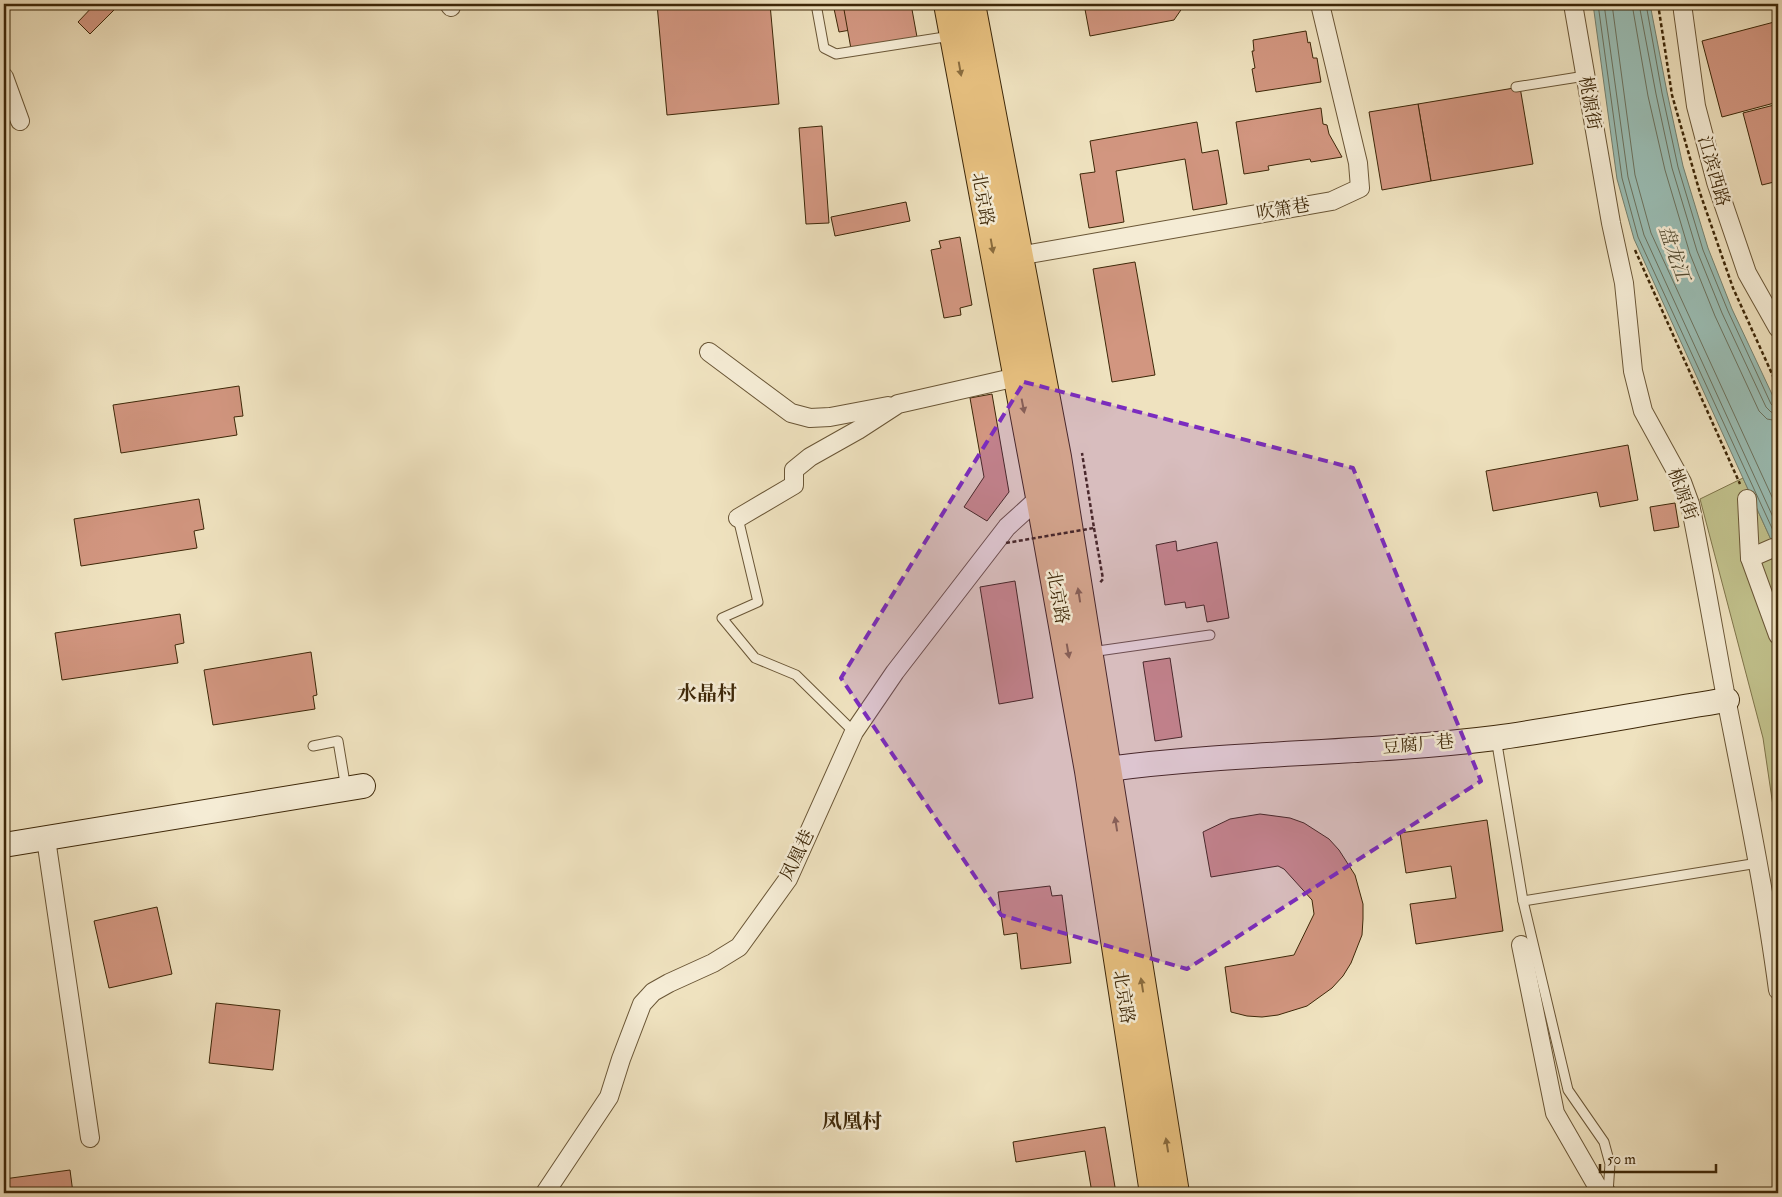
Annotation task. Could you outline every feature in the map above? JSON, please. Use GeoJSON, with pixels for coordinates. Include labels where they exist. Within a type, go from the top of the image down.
{"type":"FeatureCollection","features":[{"type":"Feature","properties":{"kind":"main road","name":"北京路"},"geometry":{"type":"LineString","coordinates":[[948,4],[1089,771],[1154,1193]]}},
{"type":"Feature","properties":{"kind":"main road","name":"北京路"},"geometry":{"type":"LineString","coordinates":[[971,4],[1057,457],[1175,1193]]}},
{"type":"Feature","properties":{"kind":"street","name":"吹箫巷"},"geometry":{"type":"LineString","coordinates":[[1018,256],[1332,201],[1360,188],[1358,163],[1320,4]]}},
{"type":"Feature","properties":{"kind":"street","name":"桃源街"},"geometry":{"type":"LineString","coordinates":[[1573,4],[1611,223],[1624,283],[1633,371],[1643,412],[1678,475],[1690,504],[1745,786],[1771,937],[1778,990]]}},
{"type":"Feature","properties":{"kind":"street","name":"江滨西路"},"geometry":{"type":"LineString","coordinates":[[1682,4],[1696,106],[1716,182],[1747,273],[1778,328]]}},
{"type":"Feature","properties":{"kind":"street"},"geometry":{"type":"LineString","coordinates":[[4,77],[20,121]]}},
{"type":"Feature","properties":{"kind":"street"},"geometry":{"type":"LineString","coordinates":[[709,352],[792,413],[810,418],[830,417],[898,404],[1017,377]]}},
{"type":"Feature","properties":{"kind":"street"},"geometry":{"type":"LineString","coordinates":[[738,518],[794,485],[794,470],[810,457],[858,430],[898,404]]}},
{"type":"Feature","properties":{"kind":"street","name":"凤凰巷"},"geometry":{"type":"LineString","coordinates":[[545,1193],[609,1097],[642,1004],[653,992],[668,983],[712,963],[739,947],[788,879],[854,732],[895,672],[1007,526],[1040,497]]}},
{"type":"Feature","properties":{"kind":"street"},"geometry":{"type":"LineString","coordinates":[[1747,499],[1750,558],[1778,635]]}},
{"type":"Feature","properties":{"kind":"street"},"geometry":{"type":"LineString","coordinates":[[1750,558],[1773,548]]}},
{"type":"Feature","properties":{"kind":"street","name":"豆腐厂巷"},"geometry":{"type":"LineString","coordinates":[[1108,769],[1165,762],[1326,753],[1496,738],[1727,700]]}},
{"type":"Feature","properties":{"kind":"street"},"geometry":{"type":"LineString","coordinates":[[4,844],[46,839],[354,788]]}},
{"type":"Feature","properties":{"kind":"street"},"geometry":{"type":"LineString","coordinates":[[46,839],[90,1138]]}},
{"type":"Feature","properties":{"kind":"street"},"geometry":{"type":"LineString","coordinates":[[1521,945],[1555,1113],[1597,1186],[1608,1193]]}},
{"type":"Feature","properties":{"kind":"lane"},"geometry":{"type":"LineString","coordinates":[[816,4],[824,48],[836,54],[953,36]]}},
{"type":"Feature","properties":{"kind":"lane"},"geometry":{"type":"LineString","coordinates":[[1516,86],[1585,76]]}},
{"type":"Feature","properties":{"kind":"lane"},"geometry":{"type":"LineString","coordinates":[[738,518],[758,602],[722,618],[755,658],[796,675],[854,732]]}},
{"type":"Feature","properties":{"kind":"lane"},"geometry":{"type":"LineString","coordinates":[[1088,652],[1210,635]]}},
{"type":"Feature","properties":{"kind":"lane"},"geometry":{"type":"LineString","coordinates":[[1496,738],[1522,901],[1568,1090],[1604,1142],[1610,1164],[1608,1193]]}},
{"type":"Feature","properties":{"kind":"lane"},"geometry":{"type":"LineString","coordinates":[[313,746],[338,742],[354,788]]}},
{"type":"Feature","properties":{"kind":"lane"},"geometry":{"type":"LineString","coordinates":[[1522,901],[1758,863]]}},
{"type":"Feature","properties":{"kind":"path"},"geometry":{"type":"LineString","coordinates":[[1635,250],[1747,499]]}},
{"type":"Feature","properties":{"kind":"path"},"geometry":{"type":"LineString","coordinates":[[1082,453],[1103,579]]}},
{"type":"Feature","properties":{"kind":"path"},"geometry":{"type":"LineString","coordinates":[[1006,542],[1094,528]]}},
{"type":"Feature","properties":{"kind":"highlighted area"},"geometry":{"type":"Polygon","coordinates":[[[1024,382],[1353,468],[1481,781],[1187,969],[1001,915],[841,678],[1024,382]]]}},
{"type":"Feature","properties":{"kind":"green space"},"geometry":{"type":"Polygon","coordinates":[[[1743,478],[1778,555],[1778,840],[1763,738],[1700,499],[1743,478]]]}},
{"type":"Feature","properties":{"kind":"water","name":"盘龙江"},"geometry":{"type":"Polygon","coordinates":[[[1593,4],[1650,4],[1683,166],[1708,248],[1732,309],[1778,407],[1778,555],[1634,239],[1617,179],[1593,4]]]}},
{"type":"Feature","properties":{"kind":"building"},"geometry":{"type":"Polygon","coordinates":[[[95,4],[120,4],[90,34],[78,22],[95,4]]]}},
{"type":"Feature","properties":{"kind":"building"},"geometry":{"type":"Polygon","coordinates":[[[657,4],[770,4],[779,104],[667,115],[657,4]]]}},
{"type":"Feature","properties":{"kind":"building"},"geometry":{"type":"Polygon","coordinates":[[[833,4],[881,4],[885,24],[839,32],[833,4]]]}},
{"type":"Feature","properties":{"kind":"building"},"geometry":{"type":"Polygon","coordinates":[[[843,4],[911,4],[917,37],[851,49],[843,4]]]}},
{"type":"Feature","properties":{"kind":"building"},"geometry":{"type":"Polygon","coordinates":[[[1084,4],[1185,4],[1174,20],[1090,36],[1084,4]]]}},
{"type":"Feature","properties":{"kind":"building"},"geometry":{"type":"Polygon","coordinates":[[[1778,21],[1778,102],[1722,117],[1702,41],[1778,21]]]}},
{"type":"Feature","properties":{"kind":"building"},"geometry":{"type":"Polygon","coordinates":[[[1306,31],[1313,58],[1317,58],[1321,82],[1256,92],[1252,69],[1255,68],[1252,51],[1254,51],[1253,40],[1306,31]]]}},
{"type":"Feature","properties":{"kind":"building"},"geometry":{"type":"Polygon","coordinates":[[[1520,87],[1533,164],[1431,181],[1418,104],[1520,87]]]}},
{"type":"Feature","properties":{"kind":"building"},"geometry":{"type":"Polygon","coordinates":[[[1418,104],[1431,181],[1382,190],[1369,112],[1418,104]]]}},
{"type":"Feature","properties":{"kind":"building"},"geometry":{"type":"Polygon","coordinates":[[[1778,104],[1778,181],[1762,185],[1743,113],[1778,104]]]}},
{"type":"Feature","properties":{"kind":"building"},"geometry":{"type":"Polygon","coordinates":[[[1321,108],[1323,124],[1327,125],[1329,134],[1342,157],[1311,162],[1310,159],[1268,166],[1269,170],[1244,174],[1236,122],[1321,108]]]}},
{"type":"Feature","properties":{"kind":"building"},"geometry":{"type":"Polygon","coordinates":[[[1197,122],[1202,153],[1218,150],[1227,204],[1193,210],[1185,159],[1116,171],[1124,222],[1089,228],[1080,174],[1095,172],[1090,141],[1197,122]]]}},
{"type":"Feature","properties":{"kind":"building"},"geometry":{"type":"Polygon","coordinates":[[[822,126],[829,223],[806,224],[799,128],[822,126]]]}},
{"type":"Feature","properties":{"kind":"building"},"geometry":{"type":"Polygon","coordinates":[[[906,202],[910,221],[835,236],[831,217],[906,202]]]}},
{"type":"Feature","properties":{"kind":"building"},"geometry":{"type":"Polygon","coordinates":[[[960,237],[972,305],[960,308],[961,315],[944,318],[931,250],[941,248],[939,241],[960,237]]]}},
{"type":"Feature","properties":{"kind":"building"},"geometry":{"type":"Polygon","coordinates":[[[1135,262],[1155,375],[1112,382],[1093,269],[1135,262]]]}},
{"type":"Feature","properties":{"kind":"building"},"geometry":{"type":"Polygon","coordinates":[[[239,386],[243,416],[234,417],[237,435],[121,453],[113,405],[239,386]]]}},
{"type":"Feature","properties":{"kind":"building"},"geometry":{"type":"Polygon","coordinates":[[[992,394],[1009,492],[987,521],[964,507],[984,477],[970,398],[992,394]]]}},
{"type":"Feature","properties":{"kind":"building"},"geometry":{"type":"Polygon","coordinates":[[[1628,445],[1638,500],[1600,507],[1597,492],[1493,511],[1486,471],[1628,445]]]}},
{"type":"Feature","properties":{"kind":"building"},"geometry":{"type":"Polygon","coordinates":[[[199,499],[204,529],[194,531],[197,548],[81,566],[74,519],[199,499]]]}},
{"type":"Feature","properties":{"kind":"building"},"geometry":{"type":"Polygon","coordinates":[[[1675,503],[1679,527],[1654,531],[1650,507],[1675,503]]]}},
{"type":"Feature","properties":{"kind":"building"},"geometry":{"type":"Polygon","coordinates":[[[1176,541],[1177,551],[1217,542],[1229,618],[1207,622],[1204,605],[1186,608],[1185,602],[1165,605],[1156,545],[1176,541]]]}},
{"type":"Feature","properties":{"kind":"building"},"geometry":{"type":"Polygon","coordinates":[[[1015,581],[1033,698],[999,704],[980,587],[1015,581]]]}},
{"type":"Feature","properties":{"kind":"building"},"geometry":{"type":"Polygon","coordinates":[[[180,614],[184,643],[175,645],[178,663],[62,680],[55,633],[180,614]]]}},
{"type":"Feature","properties":{"kind":"building"},"geometry":{"type":"Polygon","coordinates":[[[311,652],[317,695],[313,696],[315,709],[213,725],[204,670],[311,652]]]}},
{"type":"Feature","properties":{"kind":"building"},"geometry":{"type":"Polygon","coordinates":[[[1170,658],[1182,737],[1155,741],[1143,662],[1170,658]]]}},
{"type":"Feature","properties":{"kind":"building"},"geometry":{"type":"Polygon","coordinates":[[[1260,814],[1290,818],[1304,823],[1329,839],[1339,850],[1355,875],[1363,904],[1362,935],[1351,963],[1343,976],[1332,988],[1307,1006],[1278,1015],[1262,1017],[1231,1012],[1225,967],[1294,955],[1314,914],[1312,900],[1284,869],[1278,866],[1211,877],[1203,832],[1230,819],[1260,814]]]}},
{"type":"Feature","properties":{"kind":"building"},"geometry":{"type":"Polygon","coordinates":[[[1487,820],[1503,931],[1416,944],[1410,904],[1456,898],[1451,866],[1406,873],[1400,833],[1487,820]]]}},
{"type":"Feature","properties":{"kind":"building"},"geometry":{"type":"Polygon","coordinates":[[[1050,886],[1052,896],[1062,895],[1071,963],[1021,969],[1017,933],[1004,935],[998,892],[1050,886]]]}},
{"type":"Feature","properties":{"kind":"building"},"geometry":{"type":"Polygon","coordinates":[[[157,907],[172,974],[109,988],[94,921],[157,907]]]}},
{"type":"Feature","properties":{"kind":"building"},"geometry":{"type":"Polygon","coordinates":[[[216,1003],[280,1010],[273,1070],[209,1063],[216,1003]]]}},
{"type":"Feature","properties":{"kind":"building"},"geometry":{"type":"Polygon","coordinates":[[[1105,1127],[1116,1193],[1092,1193],[1085,1151],[1016,1162],[1013,1142],[1105,1127]]]}},
{"type":"Feature","properties":{"kind":"building"},"geometry":{"type":"Polygon","coordinates":[[[70,1170],[73,1193],[4,1193],[4,1179],[70,1170]]]}},
{"type":"Feature","properties":{"kind":"district","name":"水晶村"},"geometry":{"type":"Point","coordinates":[707,693]}},
{"type":"Feature","properties":{"kind":"district","name":"凤凰村"},"geometry":{"type":"Point","coordinates":[852,1121]}}]}
